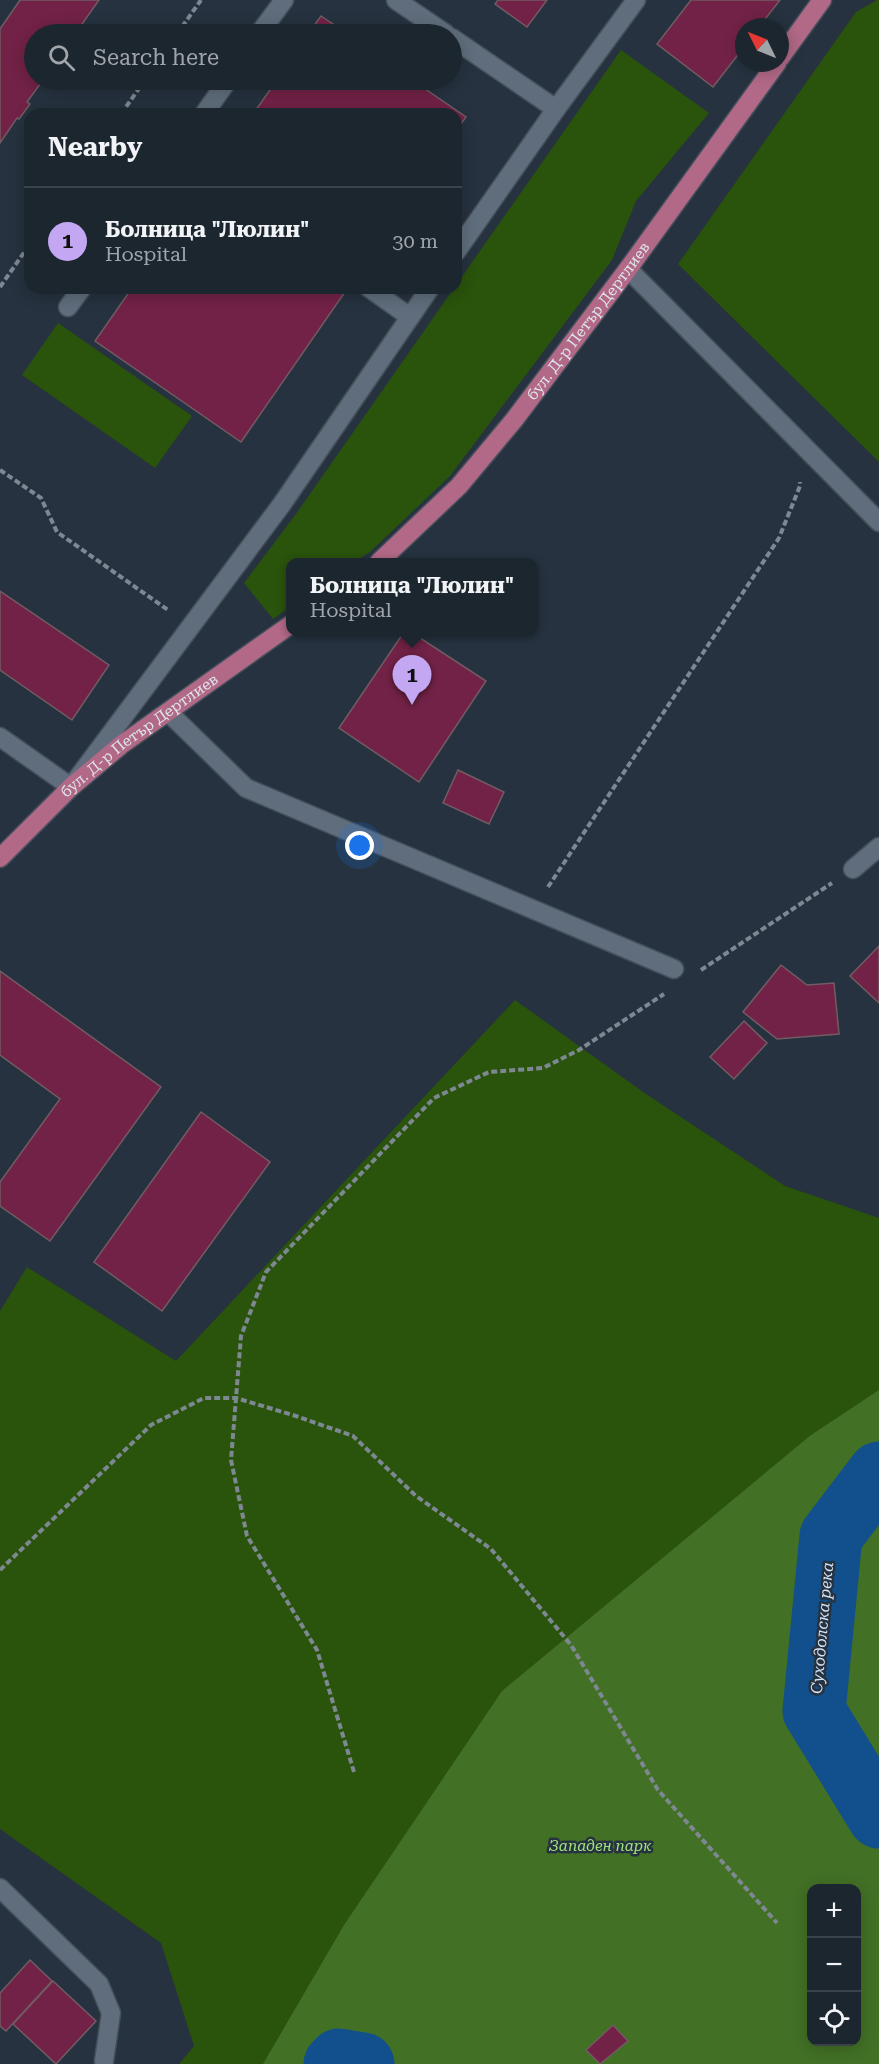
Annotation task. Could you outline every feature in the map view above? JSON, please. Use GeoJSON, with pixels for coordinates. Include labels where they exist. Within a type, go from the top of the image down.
{"type":"FeatureCollection","features":[{"type":"Feature","properties":{"kind":"main road"},"geometry":{"type":"LineString","coordinates":[[789,46],[822,0]]}},
{"type":"Feature","properties":{"kind":"main road","name":"бул. Д-р Петър Дертлиев"},"geometry":{"type":"LineString","coordinates":[[383,558],[459,486],[514,420],[628,269],[770,72]]}},
{"type":"Feature","properties":{"kind":"main road","name":"бул. Д-р Петър Дертлиев"},"geometry":{"type":"LineString","coordinates":[[0,858],[71,787],[121,745],[286,629]]}},
{"type":"Feature","properties":{"kind":"street"},"geometry":{"type":"LineString","coordinates":[[266,24],[284,0]]}},
{"type":"Feature","properties":{"kind":"street"},"geometry":{"type":"LineString","coordinates":[[396,0],[431,24]]}},
{"type":"Feature","properties":{"kind":"street"},"geometry":{"type":"LineString","coordinates":[[462,243],[636,0]]}},
{"type":"Feature","properties":{"kind":"street"},"geometry":{"type":"LineString","coordinates":[[462,45],[556,109]]}},
{"type":"Feature","properties":{"kind":"street"},"geometry":{"type":"LineString","coordinates":[[208,108],[221,90]]}},
{"type":"Feature","properties":{"kind":"street"},"geometry":{"type":"LineString","coordinates":[[628,269],[879,522]]}},
{"type":"Feature","properties":{"kind":"street"},"geometry":{"type":"LineString","coordinates":[[68,308],[78,294]]}},
{"type":"Feature","properties":{"kind":"street"},"geometry":{"type":"LineString","coordinates":[[377,294],[410,317]]}},
{"type":"Feature","properties":{"kind":"street"},"geometry":{"type":"LineString","coordinates":[[0,737],[71,787],[282,504],[426,294]]}},
{"type":"Feature","properties":{"kind":"street"},"geometry":{"type":"LineString","coordinates":[[168,712],[246,788],[674,969]]}},
{"type":"Feature","properties":{"kind":"street"},"geometry":{"type":"LineString","coordinates":[[853,869],[879,847]]}},
{"type":"Feature","properties":{"kind":"street"},"geometry":{"type":"LineString","coordinates":[[0,1888],[99,1984],[111,2013],[104,2061]]}},
{"type":"Feature","properties":{"kind":"path"},"geometry":{"type":"LineString","coordinates":[[184,24],[201,0]]}},
{"type":"Feature","properties":{"kind":"path"},"geometry":{"type":"LineString","coordinates":[[125,108],[138,90]]}},
{"type":"Feature","properties":{"kind":"path"},"geometry":{"type":"LineString","coordinates":[[0,287],[24,253]]}},
{"type":"Feature","properties":{"kind":"path"},"geometry":{"type":"LineString","coordinates":[[533,910],[779,538],[800,486],[797,439]]}},
{"type":"Feature","properties":{"kind":"path"},"geometry":{"type":"LineString","coordinates":[[0,470],[41,498],[57,532],[191,626]]}},
{"type":"Feature","properties":{"kind":"path"},"geometry":{"type":"LineString","coordinates":[[697,972],[853,869]]}},
{"type":"Feature","properties":{"kind":"path"},"geometry":{"type":"LineString","coordinates":[[354,1772],[317,1650],[247,1536],[231,1460],[241,1336],[266,1272],[434,1098],[489,1072],[543,1068],[579,1050],[667,992]]}},
{"type":"Feature","properties":{"kind":"path"},"geometry":{"type":"LineString","coordinates":[[0,1570],[151,1425],[204,1398],[236,1398],[353,1436],[416,1496],[491,1549],[571,1645],[658,1790],[777,1923]]}},
{"type":"Feature","properties":{"kind":"green space"},"geometry":{"type":"Polygon","coordinates":[[[879,0],[879,462],[678,264],[856,12],[879,0]]]}},
{"type":"Feature","properties":{"kind":"green space"},"geometry":{"type":"Polygon","coordinates":[[[621,50],[709,113],[636,201],[612,260],[450,476],[370,552],[360,558],[286,558],[286,610],[273,619],[244,583],[298,511],[450,294],[462,294],[462,276],[621,50]]]}},
{"type":"Feature","properties":{"kind":"green space"},"geometry":{"type":"Polygon","coordinates":[[[58,323],[192,416],[155,468],[22,375],[58,323]]]}},
{"type":"Feature","properties":{"kind":"green space"},"geometry":{"type":"Polygon","coordinates":[[[515,1000],[643,1092],[785,1186],[879,1218],[879,2064],[179,2064],[194,2046],[161,1943],[0,1829],[0,1311],[27,1267],[176,1361],[515,1000]]]}},
{"type":"Feature","properties":{"kind":"green space","name":"Западен парк"},"geometry":{"type":"Polygon","coordinates":[[[879,1390],[879,2064],[263,2064],[344,1925],[502,1691],[811,1435],[879,1390]]]}},
{"type":"Feature","properties":{"kind":"building"},"geometry":{"type":"Polygon","coordinates":[[[20,0],[99,0],[82,24],[24,24],[24,90],[36,90],[27,102],[30,104],[24,108],[24,112],[19,119],[17,118],[0,143],[0,29],[20,0]]]}},
{"type":"Feature","properties":{"kind":"building"},"geometry":{"type":"Polygon","coordinates":[[[498,0],[547,0],[527,27],[495,4],[498,0]]]}},
{"type":"Feature","properties":{"kind":"building"},"geometry":{"type":"Polygon","coordinates":[[[691,0],[780,0],[766,18],[735,18],[735,59],[713,87],[657,44],[691,0]]]}},
{"type":"Feature","properties":{"kind":"building"},"geometry":{"type":"Polygon","coordinates":[[[321,16],[333,24],[315,24],[321,16]]]}},
{"type":"Feature","properties":{"kind":"building"},"geometry":{"type":"Polygon","coordinates":[[[270,90],[427,90],[453,108],[257,108],[270,90]]]}},
{"type":"Feature","properties":{"kind":"building"},"geometry":{"type":"Polygon","coordinates":[[[128,294],[344,294],[241,442],[95,341],[128,294]]]}},
{"type":"Feature","properties":{"kind":"building"},"geometry":{"type":"Polygon","coordinates":[[[0,591],[109,665],[72,720],[0,670],[0,591]]]}},
{"type":"Feature","properties":{"kind":"building"},"geometry":{"type":"Polygon","coordinates":[[[401,636],[417,636],[486,681],[419,782],[339,728],[401,636]]]}},
{"type":"Feature","properties":{"kind":"building"},"geometry":{"type":"Polygon","coordinates":[[[458,770],[504,792],[489,824],[443,803],[458,770]]]}},
{"type":"Feature","properties":{"kind":"building"},"geometry":{"type":"Polygon","coordinates":[[[879,946],[879,1003],[850,976],[879,946]]]}},
{"type":"Feature","properties":{"kind":"building"},"geometry":{"type":"Polygon","coordinates":[[[781,965],[807,985],[834,983],[839,1034],[777,1039],[743,1012],[781,965]]]}},
{"type":"Feature","properties":{"kind":"building"},"geometry":{"type":"Polygon","coordinates":[[[0,971],[161,1087],[50,1241],[0,1206],[0,1182],[60,1099],[0,1055],[0,971]]]}},
{"type":"Feature","properties":{"kind":"building"},"geometry":{"type":"Polygon","coordinates":[[[744,1021],[767,1043],[734,1079],[710,1057],[744,1021]]]}},
{"type":"Feature","properties":{"kind":"building"},"geometry":{"type":"Polygon","coordinates":[[[201,1112],[270,1162],[162,1311],[94,1262],[201,1112]]]}},
{"type":"Feature","properties":{"kind":"building"},"geometry":{"type":"Polygon","coordinates":[[[30,1960],[52,1981],[6,2031],[0,2026],[0,1993],[30,1960]]]}},
{"type":"Feature","properties":{"kind":"building"},"geometry":{"type":"Polygon","coordinates":[[[53,1981],[96,2021],[56,2064],[13,2024],[53,1981]]]}},
{"type":"Feature","properties":{"kind":"building"},"geometry":{"type":"Polygon","coordinates":[[[613,2025],[628,2041],[600,2064],[586,2050],[613,2025]]]}},
{"type":"Feature","properties":{"kind":"waterway","name":"Суходолска река"},"geometry":{"type":"LineString","coordinates":[[879,1473],[831,1536],[814,1711],[879,1817]]}},
{"type":"Feature","properties":{"kind":"waterway","name":"Суходолска река"},"geometry":{"type":"LineString","coordinates":[[335,2064],[339,2060],[363,2064]]}},
{"type":"Feature","properties":{"kind":"place","name":"Болница \"Люлин\""},"geometry":{"type":"Point","coordinates":[412,705]}}]}
